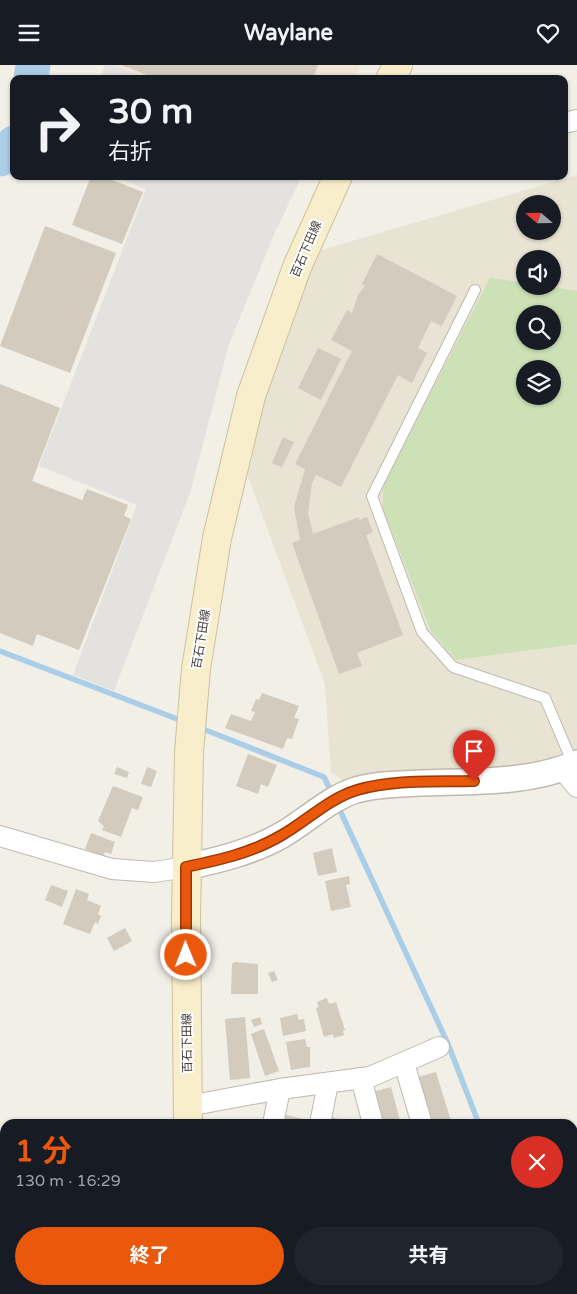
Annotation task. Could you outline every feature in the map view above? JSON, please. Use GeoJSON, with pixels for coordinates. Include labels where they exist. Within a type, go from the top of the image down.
{"type":"FeatureCollection","features":[{"type":"Feature","properties":{"kind":"main road","name":"百石下田線"},"geometry":{"type":"LineString","coordinates":[[188,1115],[186,867],[189,752],[196,669],[217,538],[251,396],[297,267],[336,180]]}},
{"type":"Feature","properties":{"kind":"street"},"geometry":{"type":"LineString","coordinates":[[0,836],[112,869],[152,872],[227,858],[252,850],[283,835],[323,805],[357,790],[388,785],[509,780],[572,771]]}},
{"type":"Feature","properties":{"kind":"street"},"geometry":{"type":"LineString","coordinates":[[188,1115],[280,1089],[370,1077],[439,1047]]}},
{"type":"Feature","properties":{"kind":"street"},"geometry":{"type":"LineString","coordinates":[[404,1063],[421,1119]]}},
{"type":"Feature","properties":{"kind":"street"},"geometry":{"type":"LineString","coordinates":[[361,1078],[372,1119]]}},
{"type":"Feature","properties":{"kind":"street"},"geometry":{"type":"LineString","coordinates":[[321,1119],[328,1083]]}},
{"type":"Feature","properties":{"kind":"street"},"geometry":{"type":"LineString","coordinates":[[274,1119],[280,1089]]}},
{"type":"Feature","properties":{"kind":"lane"},"geometry":{"type":"LineString","coordinates":[[475,290],[372,496],[422,632],[453,667],[545,698],[572,771]]}},
{"type":"Feature","properties":{"kind":"shaded area"},"geometry":{"type":"Polygon","coordinates":[[[105,65],[112,65],[138,75],[101,75],[105,65]]]}},
{"type":"Feature","properties":{"kind":"shaded area"},"geometry":{"type":"Polygon","coordinates":[[[106,65],[360,65],[356,75],[102,75],[106,65]]]}},
{"type":"Feature","properties":{"kind":"shaded area"},"geometry":{"type":"Polygon","coordinates":[[[577,175],[577,763],[357,790],[331,772],[325,684],[238,450],[301,256],[560,180],[568,180],[568,178],[577,175]]]}},
{"type":"Feature","properties":{"kind":"shaded area"},"geometry":{"type":"Polygon","coordinates":[[[122,180],[300,180],[276,230],[229,344],[191,490],[114,691],[73,675],[137,505],[39,466],[146,189],[122,180]]]}},
{"type":"Feature","properties":{"kind":"green space"},"geometry":{"type":"Polygon","coordinates":[[[490,278],[516,282],[516,295],[561,295],[561,288],[577,291],[577,644],[456,660],[431,631],[383,509],[383,485],[490,278]]]}},
{"type":"Feature","properties":{"kind":"building"},"geometry":{"type":"Polygon","coordinates":[[[122,65],[318,65],[314,75],[147,75],[122,65]]]}},
{"type":"Feature","properties":{"kind":"building"},"geometry":{"type":"Polygon","coordinates":[[[89,180],[112,180],[143,192],[122,244],[72,225],[89,180]]]}},
{"type":"Feature","properties":{"kind":"building"},"geometry":{"type":"Polygon","coordinates":[[[45,226],[116,253],[70,373],[0,346],[45,226]]]}},
{"type":"Feature","properties":{"kind":"building"},"geometry":{"type":"Polygon","coordinates":[[[377,254],[457,296],[442,326],[431,321],[418,348],[427,353],[412,383],[398,375],[341,487],[316,475],[312,483],[308,514],[313,534],[359,517],[360,520],[367,517],[373,532],[366,535],[403,635],[357,653],[362,666],[339,674],[292,543],[300,540],[294,507],[305,469],[295,464],[352,351],[331,340],[347,310],[352,313],[358,295],[365,286],[362,284],[377,254]]]}},
{"type":"Feature","properties":{"kind":"building"},"geometry":{"type":"Polygon","coordinates":[[[318,348],[341,359],[321,400],[298,388],[318,348]]]}},
{"type":"Feature","properties":{"kind":"building"},"geometry":{"type":"Polygon","coordinates":[[[0,384],[60,408],[32,481],[82,500],[87,489],[128,505],[124,516],[131,519],[79,650],[37,634],[33,646],[0,633],[0,384]]]}},
{"type":"Feature","properties":{"kind":"building"},"geometry":{"type":"Polygon","coordinates":[[[283,437],[294,442],[282,467],[272,463],[283,437]]]}},
{"type":"Feature","properties":{"kind":"building"},"geometry":{"type":"Polygon","coordinates":[[[262,693],[299,706],[294,718],[299,719],[292,739],[287,738],[283,749],[225,728],[231,714],[251,721],[255,712],[251,711],[256,699],[259,700],[262,693]]]}},
{"type":"Feature","properties":{"kind":"building"},"geometry":{"type":"Polygon","coordinates":[[[248,754],[277,765],[268,787],[261,784],[258,794],[236,786],[248,754]]]}},
{"type":"Feature","properties":{"kind":"building"},"geometry":{"type":"Polygon","coordinates":[[[117,767],[129,772],[127,778],[114,774],[117,767]]]}},
{"type":"Feature","properties":{"kind":"building"},"geometry":{"type":"Polygon","coordinates":[[[147,767],[157,771],[151,787],[141,784],[147,767]]]}},
{"type":"Feature","properties":{"kind":"building"},"geometry":{"type":"Polygon","coordinates":[[[113,786],[143,797],[138,810],[132,808],[121,837],[102,830],[104,826],[98,821],[113,786]]]}},
{"type":"Feature","properties":{"kind":"building"},"geometry":{"type":"Polygon","coordinates":[[[91,833],[115,842],[111,854],[105,852],[103,856],[85,849],[91,833]]]}},
{"type":"Feature","properties":{"kind":"building"},"geometry":{"type":"Polygon","coordinates":[[[332,848],[337,872],[318,876],[313,853],[332,848]]]}},
{"type":"Feature","properties":{"kind":"building"},"geometry":{"type":"Polygon","coordinates":[[[349,876],[350,884],[346,885],[351,907],[331,911],[325,881],[349,876]]]}},
{"type":"Feature","properties":{"kind":"building"},"geometry":{"type":"Polygon","coordinates":[[[51,885],[68,891],[62,907],[45,900],[51,885]]]}},
{"type":"Feature","properties":{"kind":"building"},"geometry":{"type":"Polygon","coordinates":[[[76,889],[89,894],[87,900],[101,906],[98,914],[101,916],[98,924],[95,922],[90,934],[63,924],[76,889]]]}},
{"type":"Feature","properties":{"kind":"building"},"geometry":{"type":"Polygon","coordinates":[[[125,928],[132,941],[114,951],[107,938],[125,928]]]}},
{"type":"Feature","properties":{"kind":"building"},"geometry":{"type":"Polygon","coordinates":[[[235,962],[258,964],[258,994],[231,994],[232,964],[235,962]]]}},
{"type":"Feature","properties":{"kind":"building"},"geometry":{"type":"Polygon","coordinates":[[[274,971],[278,980],[272,982],[268,973],[274,971]]]}},
{"type":"Feature","properties":{"kind":"building"},"geometry":{"type":"Polygon","coordinates":[[[327,998],[329,1004],[336,1002],[345,1030],[343,1031],[344,1035],[334,1038],[333,1034],[324,1037],[316,1008],[319,1007],[317,1002],[327,998]]]}},
{"type":"Feature","properties":{"kind":"building"},"geometry":{"type":"Polygon","coordinates":[[[297,1014],[299,1020],[304,1019],[306,1031],[283,1036],[280,1018],[297,1014]]]}},
{"type":"Feature","properties":{"kind":"building"},"geometry":{"type":"Polygon","coordinates":[[[245,1017],[250,1078],[230,1080],[225,1019],[245,1017]]]}},
{"type":"Feature","properties":{"kind":"building"},"geometry":{"type":"Polygon","coordinates":[[[260,1017],[262,1024],[254,1027],[251,1020],[260,1017]]]}},
{"type":"Feature","properties":{"kind":"building"},"geometry":{"type":"Polygon","coordinates":[[[264,1029],[279,1071],[265,1076],[251,1034],[264,1029]]]}},
{"type":"Feature","properties":{"kind":"building"},"geometry":{"type":"Polygon","coordinates":[[[305,1039],[307,1047],[310,1047],[310,1067],[291,1070],[286,1042],[305,1039]]]}},
{"type":"Feature","properties":{"kind":"building"},"geometry":{"type":"Polygon","coordinates":[[[436,1072],[450,1119],[431,1119],[418,1077],[436,1072]]]}},
{"type":"Feature","properties":{"kind":"building"},"geometry":{"type":"Polygon","coordinates":[[[391,1087],[400,1119],[381,1119],[373,1092],[391,1087]]]}},
{"type":"Feature","properties":{"kind":"building"},"geometry":{"type":"Polygon","coordinates":[[[286,1115],[303,1119],[285,1119],[286,1115]]]}},
{"type":"Feature","properties":{"kind":"waterway"},"geometry":{"type":"LineString","coordinates":[[32,75],[33,65]]}},
{"type":"Feature","properties":{"kind":"waterway"},"geometry":{"type":"LineString","coordinates":[[0,159],[7,155],[10,150]]}},
{"type":"Feature","properties":{"kind":"waterway"},"geometry":{"type":"LineString","coordinates":[[0,651],[185,722]]}},
{"type":"Feature","properties":{"kind":"waterway"},"geometry":{"type":"LineString","coordinates":[[198,727],[324,777],[332,793]]}},
{"type":"Feature","properties":{"kind":"waterway"},"geometry":{"type":"LineString","coordinates":[[337,804],[448,1044],[477,1119]]}},
{"type":"Feature","properties":{"kind":"route"},"geometry":{"type":"LineString","coordinates":[[186,955],[186,867],[227,858],[252,850],[283,835],[323,805],[357,790],[388,785],[474,781]]}}]}
